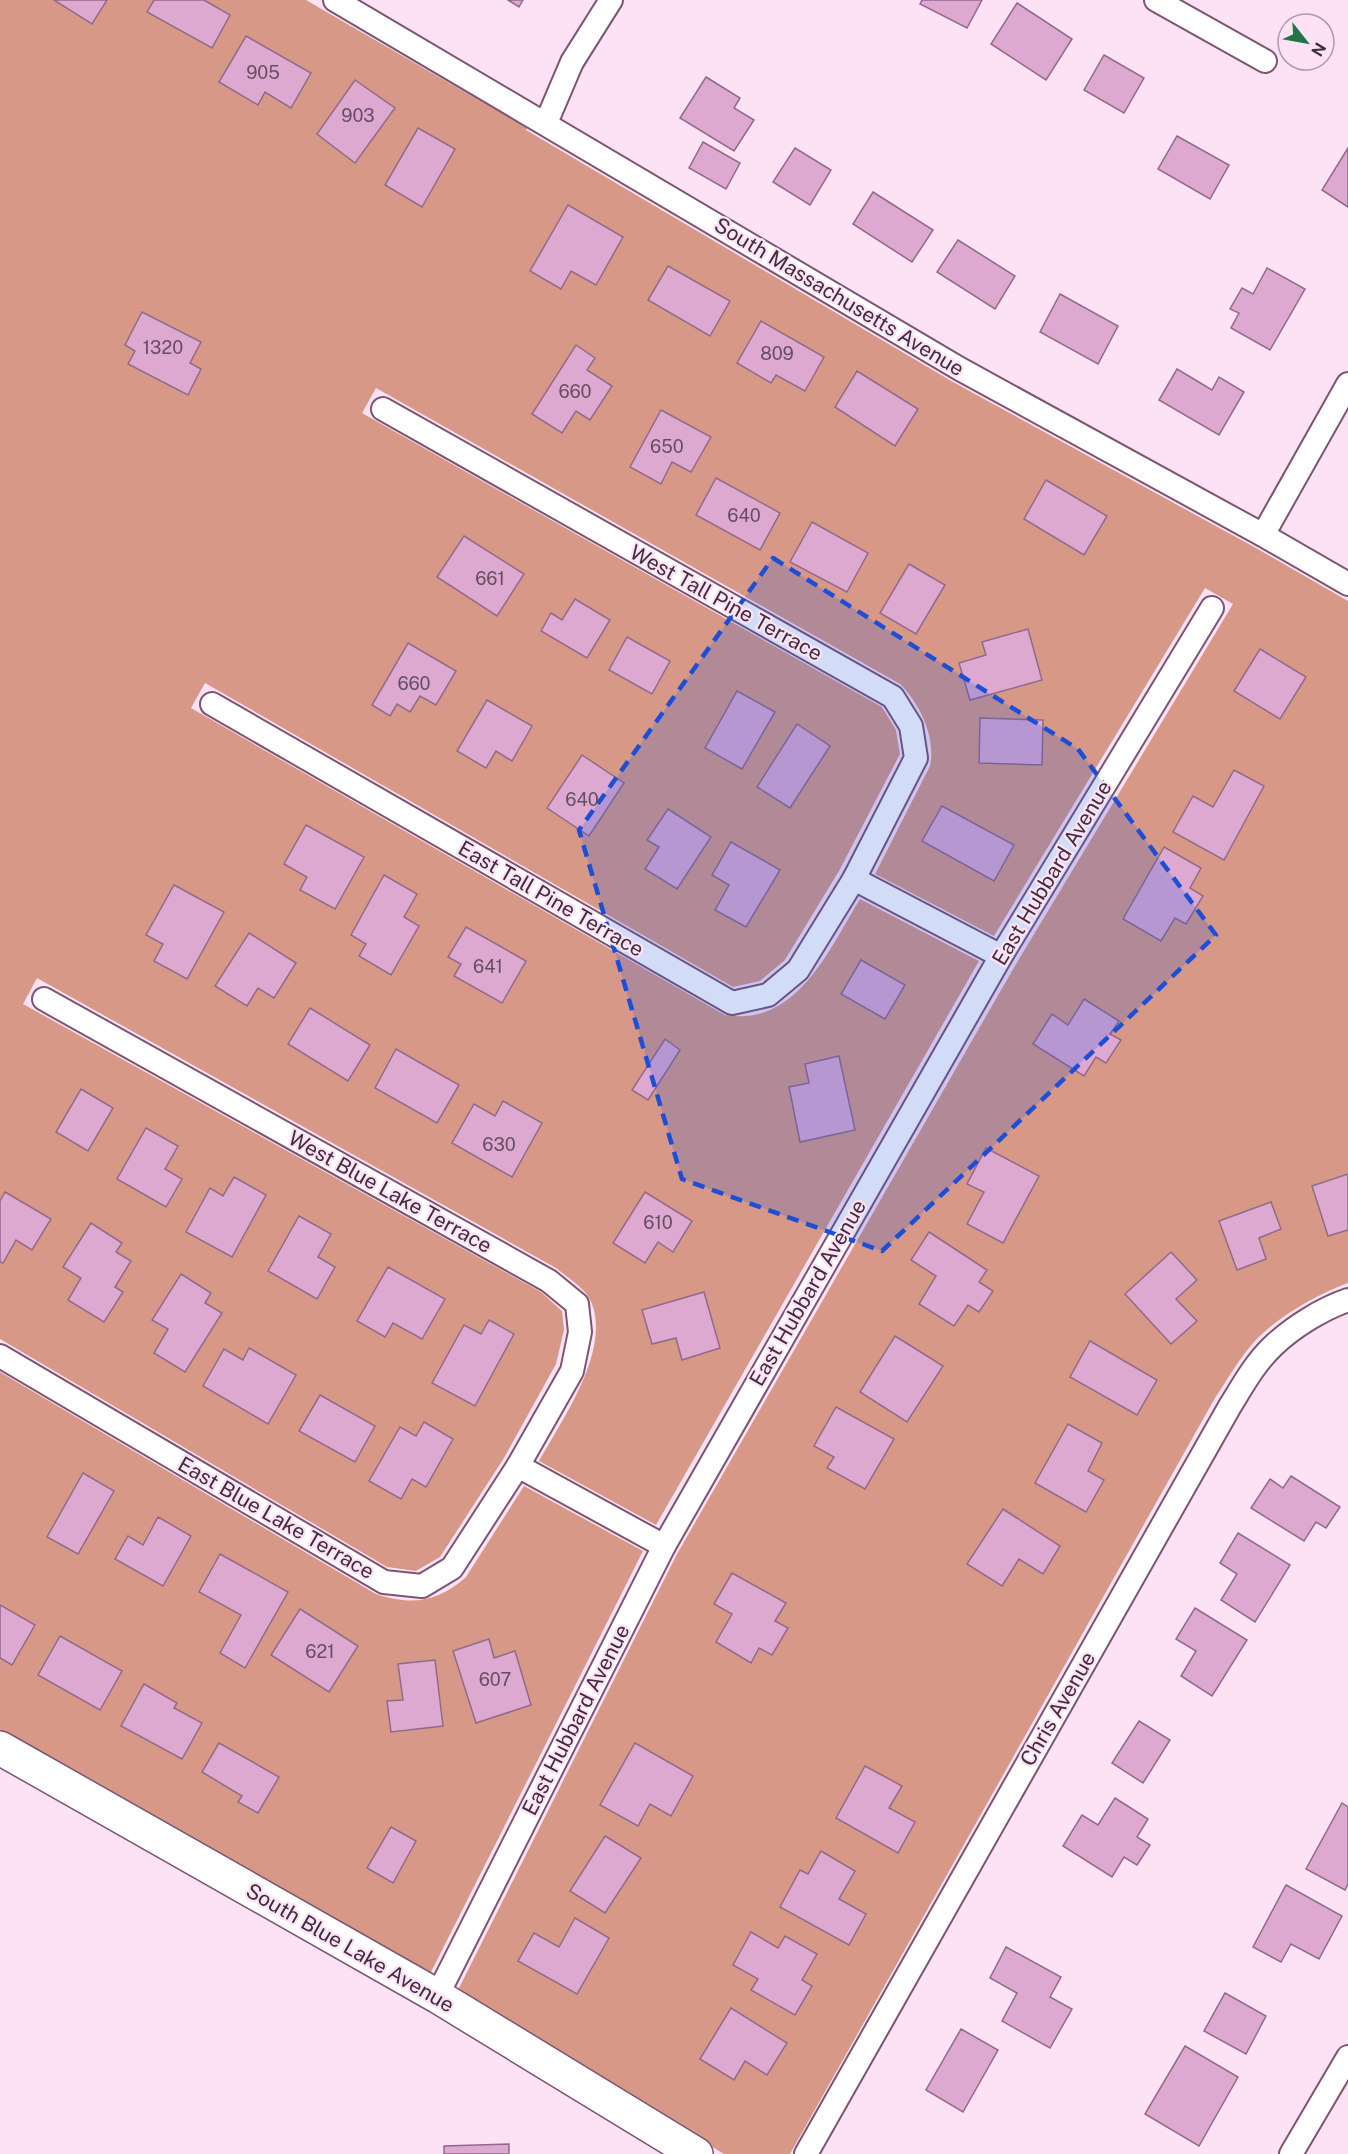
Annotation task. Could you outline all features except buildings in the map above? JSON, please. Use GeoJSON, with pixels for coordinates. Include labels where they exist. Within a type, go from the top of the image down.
{"type":"FeatureCollection","features":[{"type":"Feature","properties":{"kind":"main road","name":"South Blue Lake Avenue"},"geometry":{"type":"LineString","coordinates":[[0,1748],[436,1996],[696,2154]]}},
{"type":"Feature","properties":{"kind":"street","name":"South Massachusetts Avenue"},"geometry":{"type":"LineString","coordinates":[[335,0],[960,369],[1348,584]]}},
{"type":"Feature","properties":{"kind":"street"},"geometry":{"type":"LineString","coordinates":[[546,123],[572,62],[611,0]]}},
{"type":"Feature","properties":{"kind":"street"},"geometry":{"type":"LineString","coordinates":[[1156,0],[1265,61]]}},
{"type":"Feature","properties":{"kind":"street"},"geometry":{"type":"LineString","coordinates":[[1263,535],[1348,384]]}},
{"type":"Feature","properties":{"kind":"street","name":"West Tall Pine Terrace"},"geometry":{"type":"LineString","coordinates":[[383,409],[892,697],[911,726],[916,758],[854,879]]}},
{"type":"Feature","properties":{"kind":"street","name":"East Hubbard Avenue"},"geometry":{"type":"LineString","coordinates":[[436,1996],[664,1546],[1001,956],[1212,608]]}},
{"type":"Feature","properties":{"kind":"street","name":"East Tall Pine Terrace"},"geometry":{"type":"LineString","coordinates":[[212,704],[732,1002],[768,995],[798,970],[854,879]]}},
{"type":"Feature","properties":{"kind":"street"},"geometry":{"type":"LineString","coordinates":[[854,879],[1001,956]]}},
{"type":"Feature","properties":{"kind":"street","name":"West Blue Lake Terrace"},"geometry":{"type":"LineString","coordinates":[[44,999],[549,1281],[577,1304],[580,1332],[572,1371],[518,1466]]}},
{"type":"Feature","properties":{"kind":"street","name":"Chris Avenue"},"geometry":{"type":"LineString","coordinates":[[806,2154],[1245,1382],[1273,1346],[1335,1305],[1348,1300]]}},
{"type":"Feature","properties":{"kind":"street","name":"East Blue Lake Terrace"},"geometry":{"type":"LineString","coordinates":[[0,1356],[384,1582],[422,1586],[452,1568],[518,1466]]}},
{"type":"Feature","properties":{"kind":"street"},"geometry":{"type":"LineString","coordinates":[[518,1466],[664,1546]]}},
{"type":"Feature","properties":{"kind":"street"},"geometry":{"type":"LineString","coordinates":[[1291,2154],[1348,2057]]}},
{"type":"Feature","properties":{"kind":"highlighted area"},"geometry":{"type":"Polygon","coordinates":[[[773,558],[1078,749],[1216,935],[882,1251],[682,1179],[579,830],[773,558]]]}},
{"type":"Feature","properties":{"kind":"shaded area"},"geometry":{"type":"Polygon","coordinates":[[[0,0],[306,0],[527,128],[526,130],[953,382],[1348,601],[1348,1283],[1303,1304],[1263,1333],[1243,1356],[1215,1398],[790,2154],[724,2154],[457,1992],[677,1554],[1016,964],[1233,604],[1205,588],[994,936],[875,874],[930,766],[931,744],[925,722],[914,701],[900,684],[376,388],[362,413],[882,707],[896,730],[900,754],[839,871],[785,960],[760,981],[733,987],[205,683],[191,708],[725,1015],[750,1016],[772,1009],[791,997],[823,961],[860,899],[979,961],[656,1525],[539,1461],[581,1385],[595,1343],[596,1323],[592,1304],[577,1284],[556,1268],[37,978],[23,1004],[541,1292],[562,1311],[564,1330],[556,1364],[504,1458],[440,1557],[416,1571],[387,1567],[0,1339],[0,0]]]}},
{"type":"Feature","properties":{"kind":"shaded area"},"geometry":{"type":"Polygon","coordinates":[[[0,1372],[376,1594],[389,1598],[413,1600],[435,1597],[466,1577],[524,1486],[643,1551],[429,1976],[0,1732],[0,1372]]]}}]}
